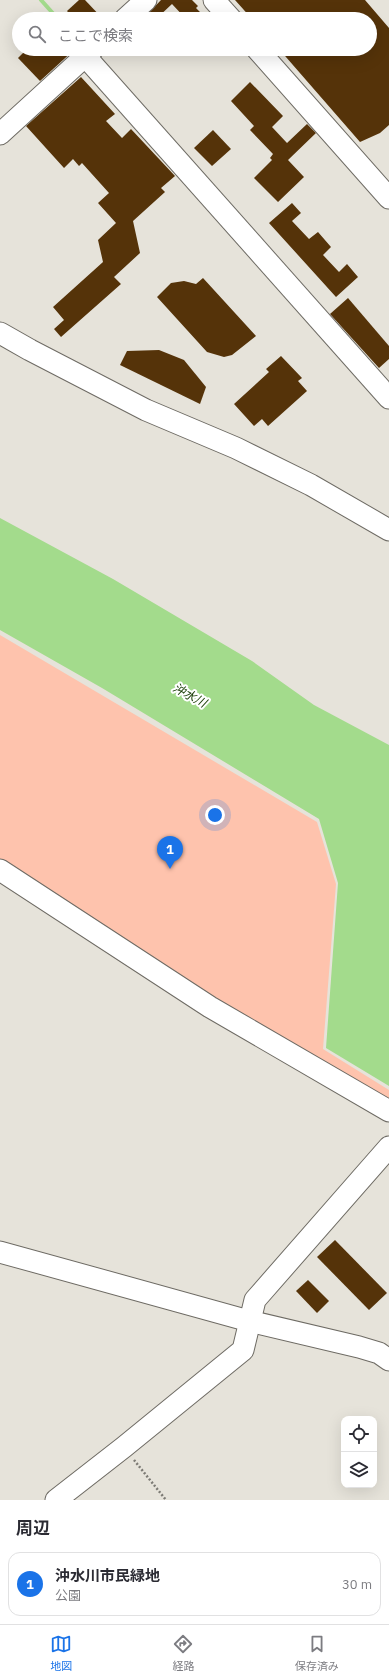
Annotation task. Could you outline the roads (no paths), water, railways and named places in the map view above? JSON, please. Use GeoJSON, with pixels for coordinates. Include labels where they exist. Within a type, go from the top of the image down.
{"type":"FeatureCollection","features":[{"type":"Feature","properties":{"kind":"street"},"geometry":{"type":"LineString","coordinates":[[133,12],[146,0]]}},
{"type":"Feature","properties":{"kind":"street"},"geometry":{"type":"LineString","coordinates":[[214,0],[225,12]]}},
{"type":"Feature","properties":{"kind":"street"},"geometry":{"type":"LineString","coordinates":[[0,134],[86,56]]}},
{"type":"Feature","properties":{"kind":"street"},"geometry":{"type":"LineString","coordinates":[[92,56],[389,398]]}},
{"type":"Feature","properties":{"kind":"street"},"geometry":{"type":"LineString","coordinates":[[263,56],[389,198]]}},
{"type":"Feature","properties":{"kind":"street"},"geometry":{"type":"LineString","coordinates":[[0,333],[146,410],[236,448],[304,482],[389,530]]}},
{"type":"Feature","properties":{"kind":"street"},"geometry":{"type":"LineString","coordinates":[[0,870],[210,1007],[389,1112]]}},
{"type":"Feature","properties":{"kind":"street"},"geometry":{"type":"LineString","coordinates":[[56,1500],[124,1447],[243,1350],[255,1300],[389,1147]]}},
{"type":"Feature","properties":{"kind":"street"},"geometry":{"type":"LineString","coordinates":[[0,1252],[250,1320],[359,1347],[379,1353],[389,1360]]}},
{"type":"Feature","properties":{"kind":"water","name":"沖水川"},"geometry":{"type":"Polygon","coordinates":[[[0,518],[113,579],[252,661],[314,705],[389,745],[389,1086],[326,1048],[338,883],[319,819],[102,688],[0,630],[0,518]]]}},
{"type":"Feature","properties":{"kind":"waterway"},"geometry":{"type":"LineString","coordinates":[[41,0],[52,12]]}},
{"type":"Feature","properties":{"kind":"place","name":"沖水川市民緑地"},"geometry":{"type":"Point","coordinates":[170,869]}}]}
